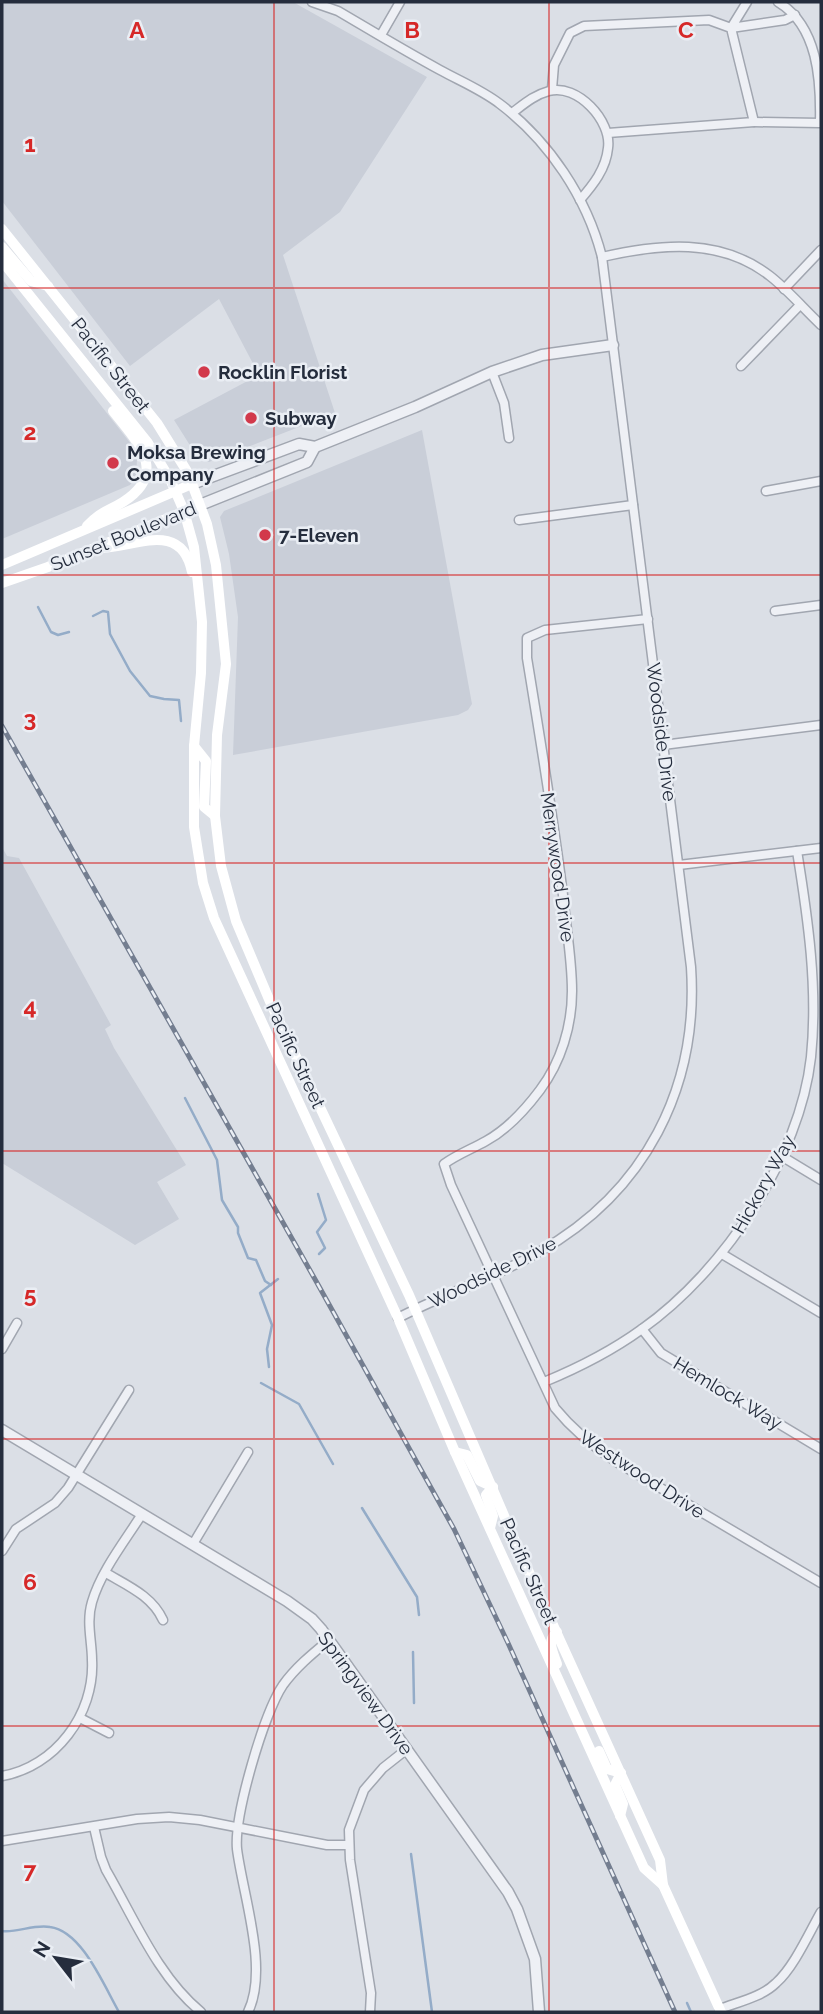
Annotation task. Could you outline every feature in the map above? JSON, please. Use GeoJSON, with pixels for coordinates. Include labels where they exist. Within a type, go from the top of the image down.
{"type":"FeatureCollection","features":[{"type":"Feature","properties":{"kind":"main road","name":"Pacific Street"},"geometry":{"type":"LineString","coordinates":[[2,229],[157,423],[173,446],[192,484],[216,565],[226,664],[217,735],[215,816],[221,866],[236,920],[271,1004],[415,1309],[556,1632],[660,1860],[663,1885],[721,2010]]}},
{"type":"Feature","properties":{"kind":"main road"},"geometry":{"type":"LineString","coordinates":[[2,247],[31,281],[48,286]]}},
{"type":"Feature","properties":{"kind":"main road","name":"Pacific Street"},"geometry":{"type":"LineString","coordinates":[[2,261],[148,443],[184,511],[194,547],[200,591],[202,663],[194,746],[194,827],[201,873],[214,918],[398,1318],[455,1452],[643,1868],[663,1885]]}},
{"type":"Feature","properties":{"kind":"main road"},"geometry":{"type":"LineString","coordinates":[[85,528],[98,514],[120,504],[138,489],[147,466],[146,456],[140,446],[111,408],[107,392]]}},
{"type":"Feature","properties":{"kind":"main road","name":"Sunset Boulevard"},"geometry":{"type":"LineString","coordinates":[[2,565],[192,484]]}},
{"type":"Feature","properties":{"kind":"main road","name":"Sunset Boulevard"},"geometry":{"type":"LineString","coordinates":[[2,583],[200,505]]}},
{"type":"Feature","properties":{"kind":"main road"},"geometry":{"type":"LineString","coordinates":[[91,548],[114,548],[134,541],[162,539],[184,552],[200,591]]}},
{"type":"Feature","properties":{"kind":"main road"},"geometry":{"type":"LineString","coordinates":[[194,746],[206,761],[204,807],[215,816]]}},
{"type":"Feature","properties":{"kind":"main road"},"geometry":{"type":"LineString","coordinates":[[209,900],[228,894]]}},
{"type":"Feature","properties":{"kind":"main road"},"geometry":{"type":"LineString","coordinates":[[257,1011],[271,1004]]}},
{"type":"Feature","properties":{"kind":"main road"},"geometry":{"type":"LineString","coordinates":[[455,1452],[467,1455],[480,1481],[492,1487],[486,1495],[493,1516],[490,1528]]}},
{"type":"Feature","properties":{"kind":"main road"},"geometry":{"type":"LineString","coordinates":[[556,1632],[550,1640],[558,1665],[556,1675]]}},
{"type":"Feature","properties":{"kind":"main road"},"geometry":{"type":"LineString","coordinates":[[586,1738],[593,1740],[607,1769],[621,1773],[615,1785],[623,1804],[620,1816]]}},
{"type":"Feature","properties":{"kind":"street"},"geometry":{"type":"LineString","coordinates":[[312,2],[338,11]]}},
{"type":"Feature","properties":{"kind":"street"},"geometry":{"type":"LineString","coordinates":[[331,2],[338,11]]}},
{"type":"Feature","properties":{"kind":"street"},"geometry":{"type":"LineString","coordinates":[[381,35],[400,2]]}},
{"type":"Feature","properties":{"kind":"street"},"geometry":{"type":"LineString","coordinates":[[747,2],[731,28],[754,122]]}},
{"type":"Feature","properties":{"kind":"street"},"geometry":{"type":"LineString","coordinates":[[608,133],[754,122],[820,123],[821,107],[814,47],[795,15],[778,2]]}},
{"type":"Feature","properties":{"kind":"street","name":"Woodside Drive"},"geometry":{"type":"LineString","coordinates":[[338,11],[475,88],[512,113],[558,164],[593,228],[602,257],[691,967],[692,1023],[683,1071],[665,1119],[640,1163],[600,1209],[560,1240],[398,1318]]}},
{"type":"Feature","properties":{"kind":"street"},"geometry":{"type":"LineString","coordinates":[[552,89],[554,65],[570,33],[584,26],[709,20],[731,28],[785,20],[795,15]]}},
{"type":"Feature","properties":{"kind":"street"},"geometry":{"type":"LineString","coordinates":[[512,113],[534,96],[552,89],[575,95],[594,107],[608,133],[608,148],[603,167],[595,182],[580,200]]}},
{"type":"Feature","properties":{"kind":"street"},"geometry":{"type":"LineString","coordinates":[[602,257],[671,245],[714,250],[751,264],[769,275],[821,325]]}},
{"type":"Feature","properties":{"kind":"street"},"geometry":{"type":"LineString","coordinates":[[784,289],[821,250]]}},
{"type":"Feature","properties":{"kind":"street"},"geometry":{"type":"LineString","coordinates":[[741,366],[800,305]]}},
{"type":"Feature","properties":{"kind":"street","name":"Sunset Boulevard"},"geometry":{"type":"LineString","coordinates":[[192,484],[299,444],[315,447],[415,407],[492,372],[542,355],[613,345]]}},
{"type":"Feature","properties":{"kind":"street"},"geometry":{"type":"LineString","coordinates":[[492,372],[504,403],[509,438]]}},
{"type":"Feature","properties":{"kind":"street","name":"Sunset Boulevard"},"geometry":{"type":"LineString","coordinates":[[200,505],[307,461],[315,447]]}},
{"type":"Feature","properties":{"kind":"street"},"geometry":{"type":"LineString","coordinates":[[766,491],[821,481]]}},
{"type":"Feature","properties":{"kind":"street"},"geometry":{"type":"LineString","coordinates":[[519,520],[633,505]]}},
{"type":"Feature","properties":{"kind":"street"},"geometry":{"type":"LineString","coordinates":[[775,611],[821,605]]}},
{"type":"Feature","properties":{"kind":"street","name":"Merrywood Drive"},"geometry":{"type":"LineString","coordinates":[[444,1164],[459,1153],[489,1140],[508,1126],[526,1107],[555,1067],[565,1041],[570,1016],[570,954],[556,837],[527,658],[527,638],[545,630],[648,619]]}},
{"type":"Feature","properties":{"kind":"street"},"geometry":{"type":"LineString","coordinates":[[663,745],[821,725]]}},
{"type":"Feature","properties":{"kind":"street"},"geometry":{"type":"LineString","coordinates":[[678,865],[821,848]]}},
{"type":"Feature","properties":{"kind":"street","name":"Hickory Way"},"geometry":{"type":"LineString","coordinates":[[544,1382],[572,1370],[642,1329],[686,1291],[722,1254],[738,1233],[783,1157],[804,1096],[810,1059],[817,966],[797,851]]}},
{"type":"Feature","properties":{"kind":"street"},"geometry":{"type":"LineString","coordinates":[[783,1157],[821,1180]]}},
{"type":"Feature","properties":{"kind":"street","name":"Westwood Drive"},"geometry":{"type":"LineString","coordinates":[[444,1164],[451,1185],[555,1408],[588,1443],[821,1583]]}},
{"type":"Feature","properties":{"kind":"street"},"geometry":{"type":"LineString","coordinates":[[722,1254],[821,1313]]}},
{"type":"Feature","properties":{"kind":"street"},"geometry":{"type":"LineString","coordinates":[[2,1349],[17,1323]]}},
{"type":"Feature","properties":{"kind":"street","name":"Hemlock Way"},"geometry":{"type":"LineString","coordinates":[[642,1329],[661,1353],[821,1449]]}},
{"type":"Feature","properties":{"kind":"street"},"geometry":{"type":"LineString","coordinates":[[2,1551],[16,1529],[55,1503],[78,1475],[129,1390]]}},
{"type":"Feature","properties":{"kind":"street","name":"Springview Drive"},"geometry":{"type":"LineString","coordinates":[[2,1430],[288,1601],[312,1619],[489,1864],[517,1909],[535,1959],[539,2012]]}},
{"type":"Feature","properties":{"kind":"street"},"geometry":{"type":"LineString","coordinates":[[193,1544],[248,1452]]}},
{"type":"Feature","properties":{"kind":"street"},"geometry":{"type":"LineString","coordinates":[[2,1776],[27,1769],[42,1760],[68,1735],[80,1718],[92,1677],[91,1609],[97,1588],[142,1514]]}},
{"type":"Feature","properties":{"kind":"street"},"geometry":{"type":"LineString","coordinates":[[106,1573],[146,1597],[158,1609],[163,1620]]}},
{"type":"Feature","properties":{"kind":"street"},"geometry":{"type":"LineString","coordinates":[[248,2012],[257,1979],[237,1847],[239,1809],[274,1702],[292,1674],[329,1640]]}},
{"type":"Feature","properties":{"kind":"street"},"geometry":{"type":"LineString","coordinates":[[80,1718],[109,1733]]}},
{"type":"Feature","properties":{"kind":"street"},"geometry":{"type":"LineString","coordinates":[[370,2012],[370,1979],[348,1845],[352,1817],[364,1790],[383,1768],[407,1749]]}},
{"type":"Feature","properties":{"kind":"street"},"geometry":{"type":"LineString","coordinates":[[2,1841],[137,1819],[169,1817],[327,1845],[348,1845]]}},
{"type":"Feature","properties":{"kind":"street"},"geometry":{"type":"LineString","coordinates":[[94,1827],[106,1870],[175,1986],[201,2012]]}},
{"type":"Feature","properties":{"kind":"street"},"geometry":{"type":"LineString","coordinates":[[721,2010],[776,1984],[821,1912]]}},
{"type":"Feature","properties":{"kind":"shaded area"},"geometry":{"type":"Polygon","coordinates":[[[2,2],[293,2],[427,77],[340,212],[283,255],[335,413],[209,462],[198,458],[174,420],[259,375],[219,299],[130,366],[2,201],[2,2]]]}},
{"type":"Feature","properties":{"kind":"shaded area"},"geometry":{"type":"Polygon","coordinates":[[[2,279],[131,444],[137,459],[136,477],[130,485],[2,539],[2,279]]]}},
{"type":"Feature","properties":{"kind":"shaded area"},"geometry":{"type":"Polygon","coordinates":[[[422,430],[472,704],[468,710],[458,715],[233,755],[238,617],[229,554],[220,517],[224,511],[422,430]]]}},
{"type":"Feature","properties":{"kind":"shaded area"},"geometry":{"type":"Polygon","coordinates":[[[2,847],[7,856],[19,858],[111,1025],[105,1029],[114,1048],[186,1165],[157,1182],[179,1219],[135,1245],[2,1163],[2,847]]]}},
{"type":"Feature","properties":{"kind":"waterway"},"geometry":{"type":"LineString","coordinates":[[38,607],[51,632],[58,635],[69,632]]}},
{"type":"Feature","properties":{"kind":"waterway"},"geometry":{"type":"LineString","coordinates":[[93,616],[103,611],[108,612],[110,634],[130,671],[150,696],[179,700],[181,721]]}},
{"type":"Feature","properties":{"kind":"waterway"},"geometry":{"type":"LineString","coordinates":[[185,1098],[217,1160],[222,1200],[238,1227],[248,1258],[256,1260],[265,1281],[271,1285]]}},
{"type":"Feature","properties":{"kind":"waterway"},"geometry":{"type":"LineString","coordinates":[[318,1194],[326,1220],[317,1232],[325,1248],[319,1254]]}},
{"type":"Feature","properties":{"kind":"waterway"},"geometry":{"type":"LineString","coordinates":[[269,1367],[267,1349],[272,1325],[260,1293],[278,1279]]}},
{"type":"Feature","properties":{"kind":"waterway"},"geometry":{"type":"LineString","coordinates":[[261,1383],[299,1404],[333,1464]]}},
{"type":"Feature","properties":{"kind":"waterway"},"geometry":{"type":"LineString","coordinates":[[362,1508],[417,1597],[419,1615]]}},
{"type":"Feature","properties":{"kind":"waterway"},"geometry":{"type":"LineString","coordinates":[[413,1652],[414,1703]]}},
{"type":"Feature","properties":{"kind":"waterway"},"geometry":{"type":"LineString","coordinates":[[411,1854],[432,2012]]}},
{"type":"Feature","properties":{"kind":"waterway"},"geometry":{"type":"LineString","coordinates":[[2,1931],[44,1926],[62,1931],[72,1938],[91,1961],[119,2012]]}},
{"type":"Feature","properties":{"kind":"waterway"},"geometry":{"type":"LineString","coordinates":[[687,2003],[691,2012]]}},
{"type":"Feature","properties":{"kind":"railway"},"geometry":{"type":"LineString","coordinates":[[2,726],[454,1529],[675,2012]]}},
{"type":"Feature","properties":{"kind":"place","name":"Rocklin Florist"},"geometry":{"type":"Point","coordinates":[204,372]}},
{"type":"Feature","properties":{"kind":"place","name":"Subway"},"geometry":{"type":"Point","coordinates":[251,418]}},
{"type":"Feature","properties":{"kind":"place","name":"Moksa Brewing Company"},"geometry":{"type":"Point","coordinates":[113,463]}},
{"type":"Feature","properties":{"kind":"place","name":"7-Eleven"},"geometry":{"type":"Point","coordinates":[265,535]}}]}
